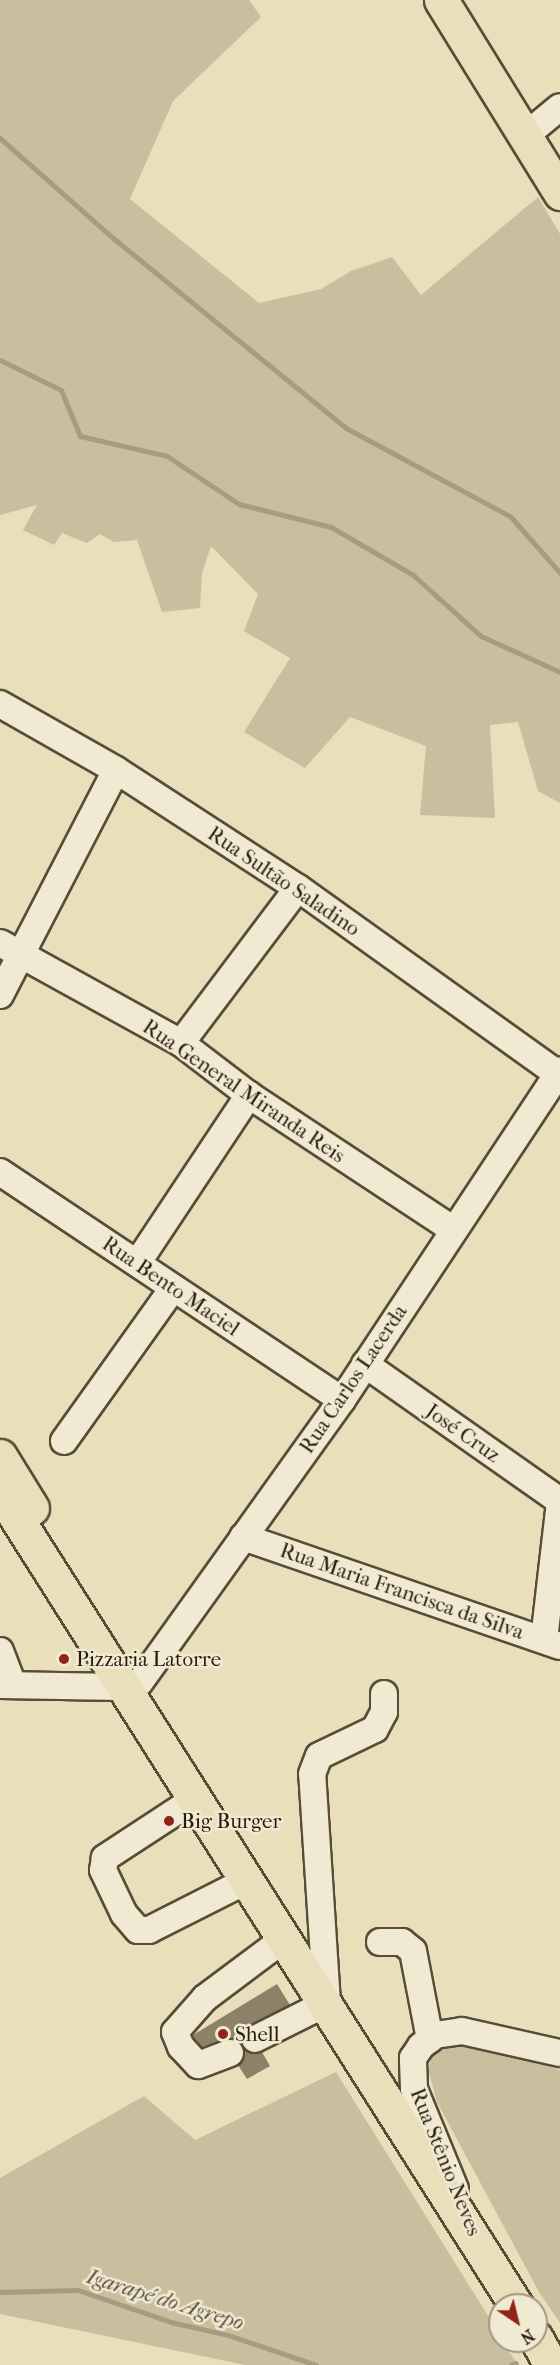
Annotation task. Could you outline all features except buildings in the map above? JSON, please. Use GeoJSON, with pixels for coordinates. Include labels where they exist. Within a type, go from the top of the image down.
{"type":"FeatureCollection","features":[{"type":"Feature","properties":{"kind":"main road"},"geometry":{"type":"LineString","coordinates":[[441,0],[560,193]]}},
{"type":"Feature","properties":{"kind":"main road"},"geometry":{"type":"LineString","coordinates":[[0,1456],[195,1799],[284,1940],[327,2003],[509,2293]]}},
{"type":"Feature","properties":{"kind":"main road"},"geometry":{"type":"LineString","coordinates":[[0,1492],[130,1684],[225,1844]]}},
{"type":"Feature","properties":{"kind":"street"},"geometry":{"type":"LineString","coordinates":[[525,136],[560,107]]}},
{"type":"Feature","properties":{"kind":"street","name":"Rua Sultão Saladino"},"geometry":{"type":"LineString","coordinates":[[0,704],[116,770],[298,888],[559,1072]]}},
{"type":"Feature","properties":{"kind":"street"},"geometry":{"type":"LineString","coordinates":[[0,995],[9,948],[116,770]]}},
{"type":"Feature","properties":{"kind":"street"},"geometry":{"type":"LineString","coordinates":[[181,1043],[298,888]]}},
{"type":"Feature","properties":{"kind":"street","name":"Rua General Miranda Reis"},"geometry":{"type":"LineString","coordinates":[[9,948],[181,1043],[249,1095],[452,1229]]}},
{"type":"Feature","properties":{"kind":"street","name":"Rua Carlos Lacerda"},"geometry":{"type":"LineString","coordinates":[[130,1684],[243,1537],[342,1400],[452,1229],[559,1072]]}},
{"type":"Feature","properties":{"kind":"street"},"geometry":{"type":"LineString","coordinates":[[138,1262],[249,1095]]}},
{"type":"Feature","properties":{"kind":"street","name":"Rua Bento Maciel"},"geometry":{"type":"LineString","coordinates":[[0,1172],[342,1400]]}},
{"type":"Feature","properties":{"kind":"street"},"geometry":{"type":"LineString","coordinates":[[64,1441],[173,1288]]}},
{"type":"Feature","properties":{"kind":"street","name":"José Cruz"},"geometry":{"type":"LineString","coordinates":[[365,1364],[560,1501]]}},
{"type":"Feature","properties":{"kind":"street"},"geometry":{"type":"LineString","coordinates":[[552,1643],[560,1501]]}},
{"type":"Feature","properties":{"kind":"street","name":"Rua Maria Francisca da Silva"},"geometry":{"type":"LineString","coordinates":[[243,1537],[552,1643]]}},
{"type":"Feature","properties":{"kind":"street"},"geometry":{"type":"LineString","coordinates":[[0,1652],[7,1685],[130,1684]]}},
{"type":"Feature","properties":{"kind":"street"},"geometry":{"type":"LineString","coordinates":[[255,2039],[327,2003],[312,1774],[314,1763],[327,1750],[375,1729],[384,1712],[384,1694]]}},
{"type":"Feature","properties":{"kind":"street"},"geometry":{"type":"LineString","coordinates":[[195,1799],[105,1858],[103,1870],[124,1914],[138,1930],[149,1930],[248,1880]]}},
{"type":"Feature","properties":{"kind":"street"},"geometry":{"type":"LineString","coordinates":[[230,2053],[198,2065],[181,2047],[175,2032],[205,1998],[284,1940]]}},
{"type":"Feature","properties":{"kind":"street"},"geometry":{"type":"LineString","coordinates":[[380,1942],[402,1942],[413,1951],[430,2038],[462,2031],[560,2053]]}},
{"type":"Feature","properties":{"kind":"street","name":"Rua Stênio Neves"},"geometry":{"type":"LineString","coordinates":[[430,2038],[413,2058],[414,2089],[480,2246]]}},
{"type":"Feature","properties":{"kind":"shaded area"},"geometry":{"type":"Polygon","coordinates":[[[0,0],[249,0],[261,17],[173,101],[130,199],[259,303],[321,289],[351,271],[392,257],[421,295],[538,197],[560,234],[560,803],[538,791],[518,722],[490,725],[495,818],[420,815],[426,746],[350,717],[305,768],[244,732],[290,658],[244,631],[258,594],[211,546],[202,573],[200,608],[162,612],[137,540],[114,542],[100,534],[87,543],[62,533],[54,545],[23,530],[37,505],[0,515],[0,0]]]}},
{"type":"Feature","properties":{"kind":"shaded area"},"geometry":{"type":"Polygon","coordinates":[[[453,2042],[483,2046],[560,2070],[560,2323],[548,2305],[548,2293],[539,2292],[437,2102],[428,2069],[434,2050],[453,2042]]]}},
{"type":"Feature","properties":{"kind":"shaded area"},"geometry":{"type":"Polygon","coordinates":[[[336,2072],[488,2316],[488,2353],[510,2353],[519,2365],[245,2365],[0,2314],[0,2178],[144,2096],[195,2140],[336,2072]]]}},
{"type":"Feature","properties":{"kind":"waterway"},"geometry":{"type":"LineString","coordinates":[[0,138],[113,238],[346,428],[511,517],[560,573]]}},
{"type":"Feature","properties":{"kind":"waterway"},"geometry":{"type":"LineString","coordinates":[[0,360],[61,390],[80,436],[167,456],[239,504],[331,527],[413,575],[481,636],[560,672]]}},
{"type":"Feature","properties":{"kind":"waterway","name":"Igarapé do Agrepo"},"geometry":{"type":"LineString","coordinates":[[0,2292],[78,2290],[171,2322],[228,2335],[316,2365]]}},
{"type":"Feature","properties":{"kind":"waterway","name":"Igarapé do Agrepo"},"geometry":{"type":"LineString","coordinates":[[511,2365],[516,2363]]}},
{"type":"Feature","properties":{"kind":"place","name":"Pizzaria Latorre"},"geometry":{"type":"Point","coordinates":[64,1659]}},
{"type":"Feature","properties":{"kind":"place","name":"Big Burger"},"geometry":{"type":"Point","coordinates":[169,1821]}},
{"type":"Feature","properties":{"kind":"place","name":"Shell"},"geometry":{"type":"Point","coordinates":[223,2034]}}]}
